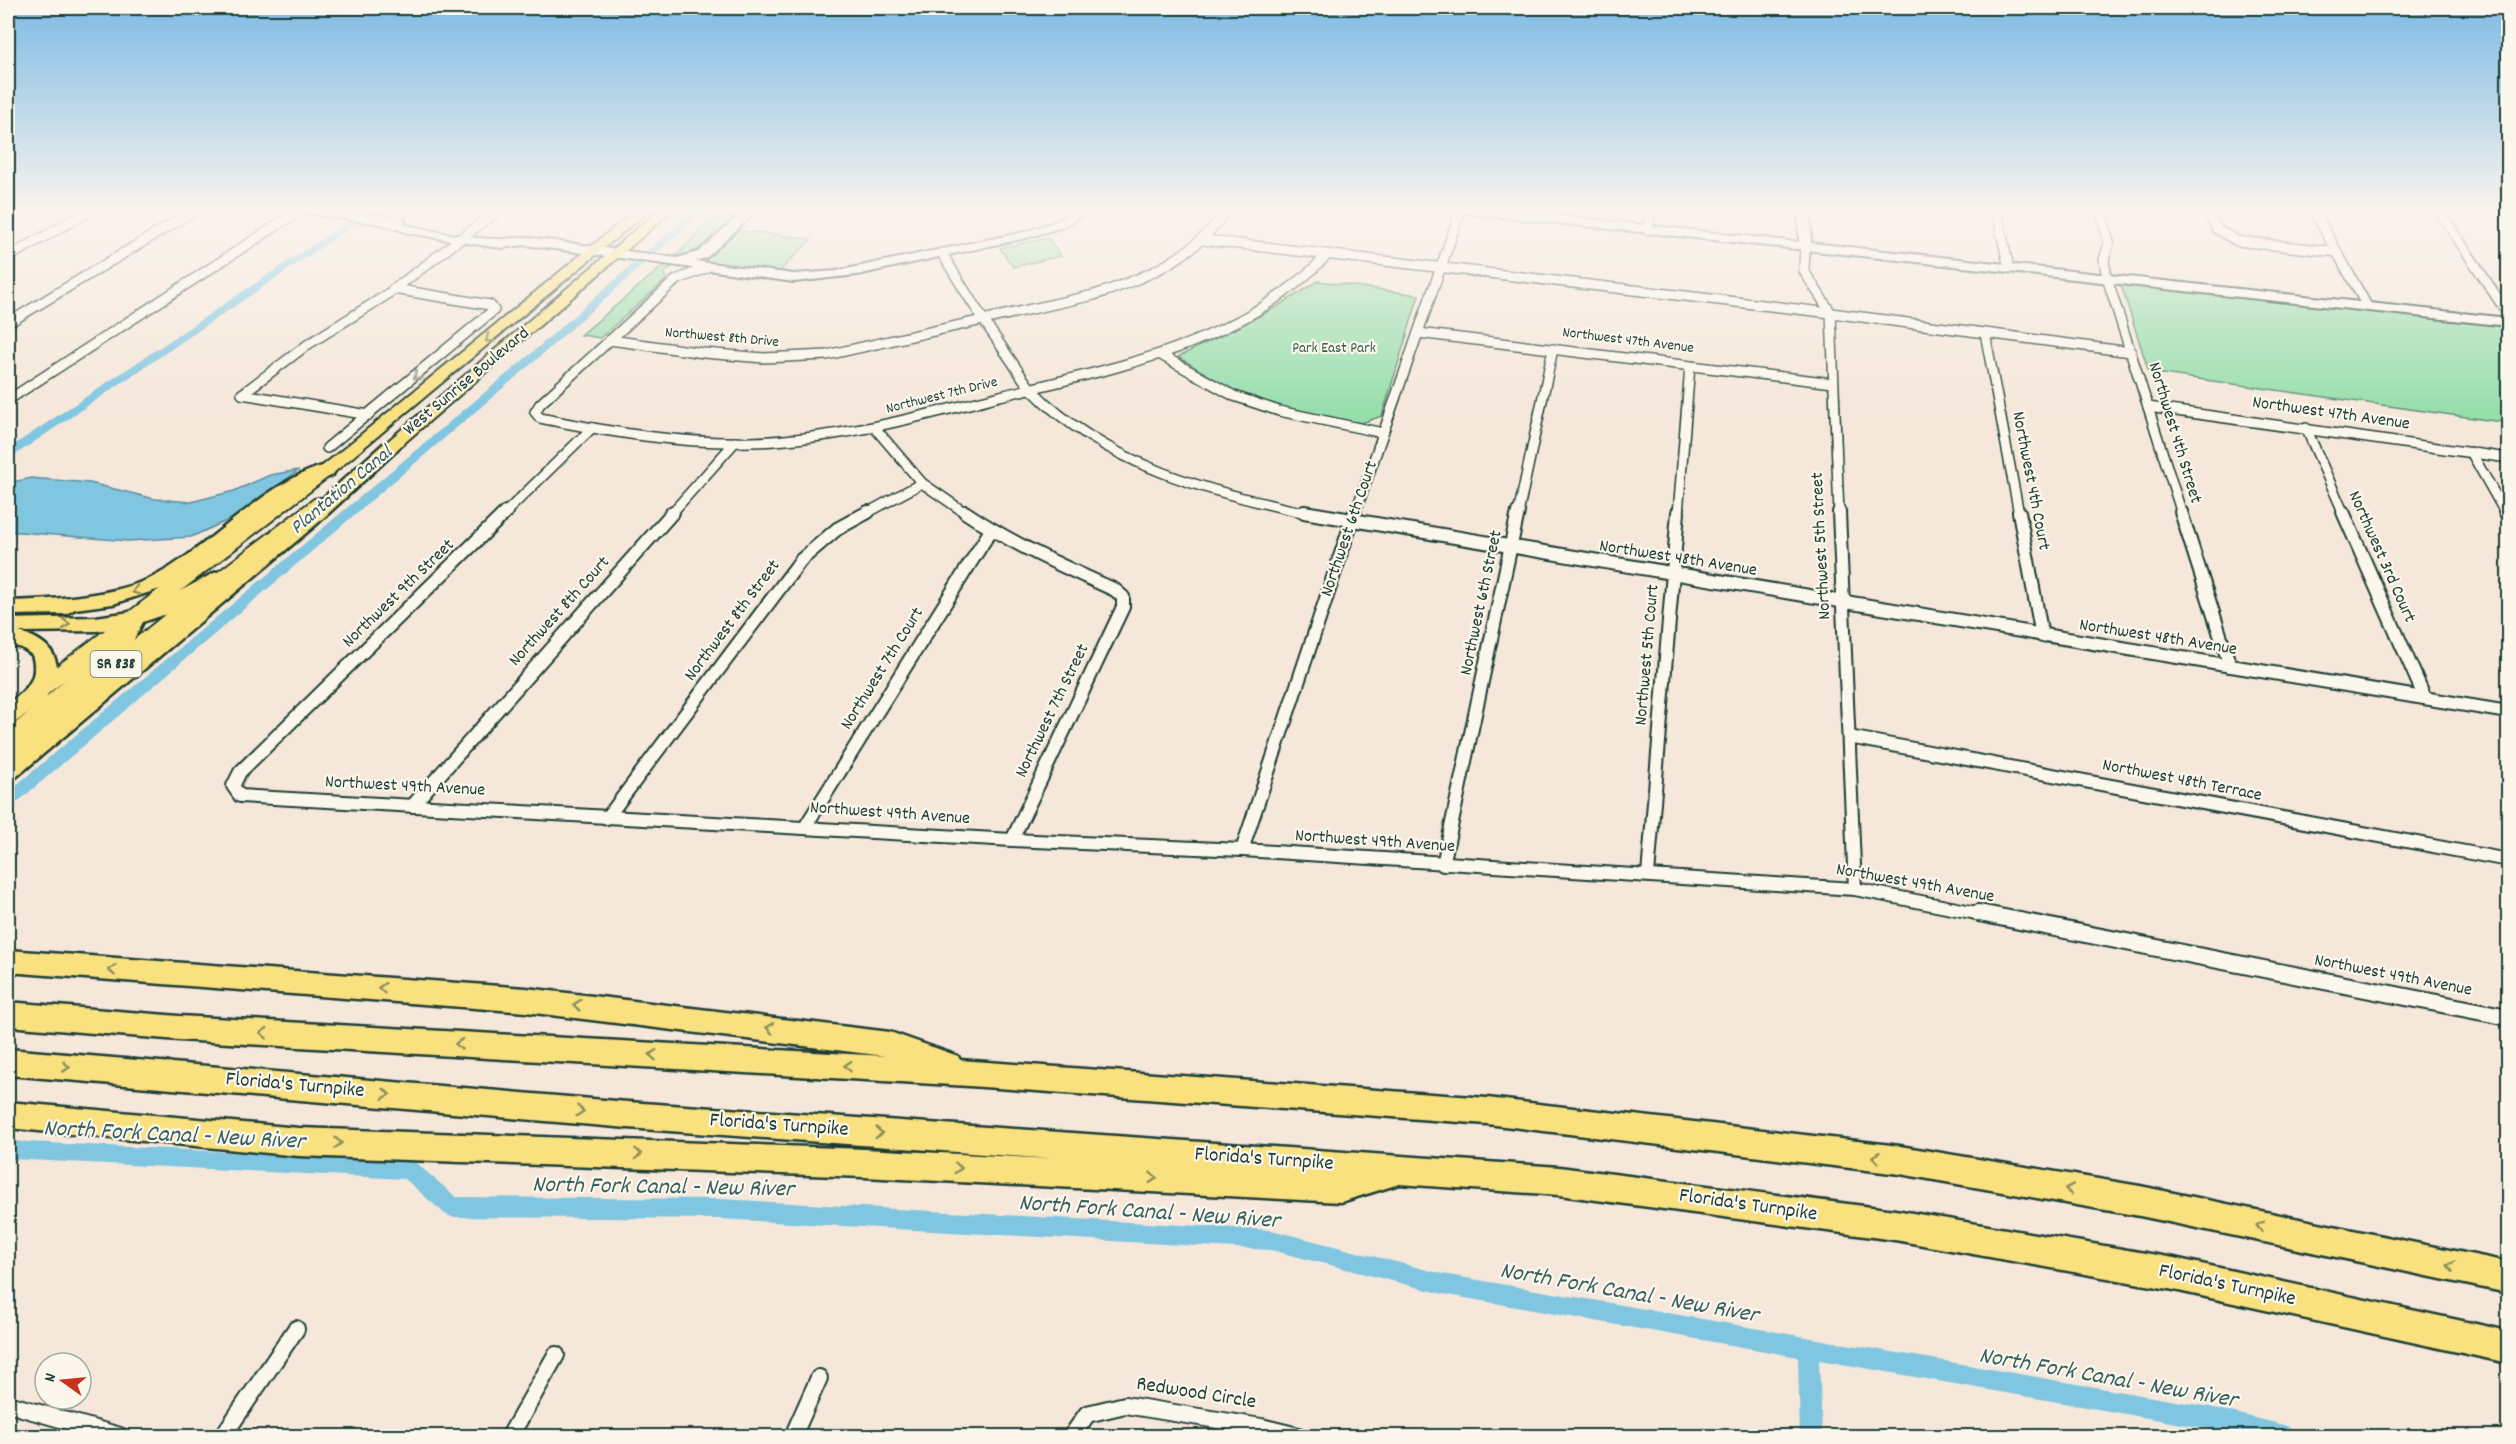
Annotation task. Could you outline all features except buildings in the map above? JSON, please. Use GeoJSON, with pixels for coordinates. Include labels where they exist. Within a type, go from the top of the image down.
{"type":"FeatureCollection","features":[{"type":"Feature","properties":{"kind":"highway"},"geometry":{"type":"LineString","coordinates":[[8,771],[311,519],[389,448]]}},
{"type":"Feature","properties":{"kind":"highway"},"geometry":{"type":"LineString","coordinates":[[50,606],[112,597],[162,581],[195,560],[291,488],[326,471]]}},
{"type":"Feature","properties":{"kind":"highway"},"geometry":{"type":"LineString","coordinates":[[8,626],[98,624],[135,618],[166,608],[224,576]]}},
{"type":"Feature","properties":{"kind":"highway"},"geometry":{"type":"LineString","coordinates":[[8,608],[50,606],[110,608],[135,618]]}},
{"type":"Feature","properties":{"kind":"highway"},"geometry":{"type":"LineString","coordinates":[[8,743],[123,640],[135,618]]}},
{"type":"Feature","properties":{"kind":"highway"},"geometry":{"type":"LineString","coordinates":[[8,637],[34,644],[43,652],[46,662],[45,678],[39,690]]}},
{"type":"Feature","properties":{"kind":"highway","name":"West Sunrise Boulevard"},"geometry":{"type":"LineString","coordinates":[[8,716],[39,690]]}},
{"type":"Feature","properties":{"kind":"highway"},"geometry":{"type":"LineString","coordinates":[[8,962],[492,997],[731,1023],[890,1044],[969,1073]]}},
{"type":"Feature","properties":{"kind":"highway"},"geometry":{"type":"LineString","coordinates":[[8,1014],[179,1028],[969,1073],[1487,1111],[1900,1160],[2140,1202],[2508,1278]]}},
{"type":"Feature","properties":{"kind":"highway","name":"Florida's Turnpike"},"geometry":{"type":"LineString","coordinates":[[8,1062],[628,1115],[1559,1181],[1894,1225],[2174,1274],[2508,1347]]}},
{"type":"Feature","properties":{"kind":"highway"},"geometry":{"type":"LineString","coordinates":[[8,1115],[299,1142],[864,1163],[1341,1188],[1403,1169]]}},
{"type":"Feature","properties":{"kind":"main road","name":"West Sunrise Boulevard"},"geometry":{"type":"LineString","coordinates":[[39,690],[326,471],[563,276]]}},
{"type":"Feature","properties":{"kind":"main road","name":"West Sunrise Boulevard"},"geometry":{"type":"LineString","coordinates":[[8,752],[224,576],[389,448],[591,276]]}},
{"type":"Feature","properties":{"kind":"street"},"geometry":{"type":"LineString","coordinates":[[8,323],[85,276]]}},
{"type":"Feature","properties":{"kind":"street"},"geometry":{"type":"LineString","coordinates":[[8,400],[199,276]]}},
{"type":"Feature","properties":{"kind":"street"},"geometry":{"type":"LineString","coordinates":[[369,415],[242,394],[307,345],[411,276]]}},
{"type":"Feature","properties":{"kind":"street"},"geometry":{"type":"LineString","coordinates":[[610,340],[682,276]]}},
{"type":"Feature","properties":{"kind":"street"},"geometry":{"type":"LineString","coordinates":[[785,276],[828,276]]}},
{"type":"Feature","properties":{"kind":"street","name":"Northwest 48th Avenue"},"geometry":{"type":"LineString","coordinates":[[956,276],[983,321],[1031,388],[1063,417],[1100,442],[1169,474],[1257,503],[1352,522],[2508,712]]}},
{"type":"Feature","properties":{"kind":"street","name":"Northwest 8th Drive"},"geometry":{"type":"LineString","coordinates":[[610,340],[704,353],[764,358],[827,355],[1094,295],[1146,276]]}},
{"type":"Feature","properties":{"kind":"street","name":"Northwest 7th Drive"},"geometry":{"type":"LineString","coordinates":[[610,340],[540,404],[535,412],[540,418],[592,428],[686,440],[735,442],[838,434],[875,428],[1161,355],[1202,339],[1285,295],[1308,276]]}},
{"type":"Feature","properties":{"kind":"street","name":"Northwest 6th Court"},"geometry":{"type":"LineString","coordinates":[[1242,850],[1437,276]]}},
{"type":"Feature","properties":{"kind":"street"},"geometry":{"type":"LineString","coordinates":[[1513,276],[1831,313],[2131,352]]}},
{"type":"Feature","properties":{"kind":"street"},"geometry":{"type":"LineString","coordinates":[[1807,276],[1831,313]]}},
{"type":"Feature","properties":{"kind":"street"},"geometry":{"type":"LineString","coordinates":[[2091,276],[2508,322]]}},
{"type":"Feature","properties":{"kind":"street"},"geometry":{"type":"LineString","coordinates":[[2351,276],[2367,306]]}},
{"type":"Feature","properties":{"kind":"street"},"geometry":{"type":"LineString","coordinates":[[2483,276],[2508,314]]}},
{"type":"Feature","properties":{"kind":"street","name":"Northwest 4th Street"},"geometry":{"type":"LineString","coordinates":[[2107,278],[2230,666]]}},
{"type":"Feature","properties":{"kind":"street"},"geometry":{"type":"LineString","coordinates":[[327,448],[494,310],[490,305],[394,289]]}},
{"type":"Feature","properties":{"kind":"street","name":"Northwest 5th Street"},"geometry":{"type":"LineString","coordinates":[[1831,313],[1855,889]]}},
{"type":"Feature","properties":{"kind":"street","name":"Northwest 47th Avenue"},"geometry":{"type":"LineString","coordinates":[[1418,333],[1833,383]]}},
{"type":"Feature","properties":{"kind":"street","name":"Northwest 4th Court"},"geometry":{"type":"LineString","coordinates":[[1985,333],[2042,636]]}},
{"type":"Feature","properties":{"kind":"street","name":"Northwest 6th Street"},"geometry":{"type":"LineString","coordinates":[[1443,865],[1554,349]]}},
{"type":"Feature","properties":{"kind":"street"},"geometry":{"type":"LineString","coordinates":[[1161,355],[1234,396],[1279,411],[1383,433]]}},
{"type":"Feature","properties":{"kind":"street","name":"Northwest 5th Court"},"geometry":{"type":"LineString","coordinates":[[1648,875],[1690,366]]}},
{"type":"Feature","properties":{"kind":"street","name":"Northwest 47th Avenue"},"geometry":{"type":"LineString","coordinates":[[2148,407],[2508,458]]}},
{"type":"Feature","properties":{"kind":"street","name":"Northwest 9th Street"},"geometry":{"type":"LineString","coordinates":[[234,786],[240,772],[592,428]]}},
{"type":"Feature","properties":{"kind":"street"},"geometry":{"type":"LineString","coordinates":[[875,428],[922,483],[991,531]]}},
{"type":"Feature","properties":{"kind":"street","name":"Northwest 3rd Court"},"geometry":{"type":"LineString","coordinates":[[2306,428],[2425,698]]}},
{"type":"Feature","properties":{"kind":"street","name":"Northwest 8th Court"},"geometry":{"type":"LineString","coordinates":[[412,806],[735,442]]}},
{"type":"Feature","properties":{"kind":"street"},"geometry":{"type":"LineString","coordinates":[[2471,452],[2508,517]]}},
{"type":"Feature","properties":{"kind":"street","name":"Northwest 8th Street"},"geometry":{"type":"LineString","coordinates":[[607,818],[801,560],[837,529],[922,483]]}},
{"type":"Feature","properties":{"kind":"street","name":"Northwest 7th Street"},"geometry":{"type":"LineString","coordinates":[[991,531],[1115,590],[1123,597],[1124,607],[1011,840]]}},
{"type":"Feature","properties":{"kind":"street","name":"Northwest 7th Court"},"geometry":{"type":"LineString","coordinates":[[805,826],[991,531]]}},
{"type":"Feature","properties":{"kind":"street","name":"Northwest 48th Terrace"},"geometry":{"type":"LineString","coordinates":[[1849,737],[2508,860]]}},
{"type":"Feature","properties":{"kind":"street","name":"Northwest 49th Avenue"},"geometry":{"type":"LineString","coordinates":[[234,786],[240,796],[607,818],[805,826],[1011,840],[1242,850],[1443,865],[1648,875],[1855,889],[2508,1017]]}},
{"type":"Feature","properties":{"kind":"street"},"geometry":{"type":"LineString","coordinates":[[223,1437],[296,1329]]}},
{"type":"Feature","properties":{"kind":"street"},"geometry":{"type":"LineString","coordinates":[[510,1437],[555,1355]]}},
{"type":"Feature","properties":{"kind":"street"},"geometry":{"type":"LineString","coordinates":[[793,1437],[819,1378]]}},
{"type":"Feature","properties":{"kind":"street"},"geometry":{"type":"LineString","coordinates":[[8,1404],[79,1432],[120,1437]]}},
{"type":"Feature","properties":{"kind":"street","name":"Redwood Circle"},"geometry":{"type":"LineString","coordinates":[[1072,1437],[1087,1414],[1125,1405],[1261,1427],[1298,1437]]}},
{"type":"Feature","properties":{"kind":"green space"},"geometry":{"type":"Polygon","coordinates":[[[651,276],[665,276],[666,280],[600,338],[581,335],[651,276]]]}},
{"type":"Feature","properties":{"kind":"green space","name":"Park East Park"},"geometry":{"type":"Polygon","coordinates":[[[1318,281],[1419,295],[1382,416],[1359,424],[1276,406],[1229,388],[1178,357],[1275,308],[1318,281]]]}},
{"type":"Feature","properties":{"kind":"green space"},"geometry":{"type":"Polygon","coordinates":[[[2120,282],[2508,327],[2508,423],[2149,372],[2120,282]]]}},
{"type":"Feature","properties":{"kind":"water"},"geometry":{"type":"Polygon","coordinates":[[[299,470],[233,518],[191,537],[128,541],[8,531],[8,483],[31,478],[90,483],[155,499],[191,502],[234,491],[270,475],[299,470]]]}},
{"type":"Feature","properties":{"kind":"waterway"},"geometry":{"type":"LineString","coordinates":[[8,454],[273,276]]}},
{"type":"Feature","properties":{"kind":"waterway","name":"Plantation Canal"},"geometry":{"type":"LineString","coordinates":[[8,801],[531,359],[625,276]]}},
{"type":"Feature","properties":{"kind":"waterway","name":"North Fork Canal - New River"},"geometry":{"type":"LineString","coordinates":[[8,1150],[409,1170],[452,1207],[720,1209],[1271,1240],[1443,1284],[2210,1418],[2284,1436]]}},
{"type":"Feature","properties":{"kind":"waterway"},"geometry":{"type":"LineString","coordinates":[[1808,1348],[1811,1436]]}}]}
